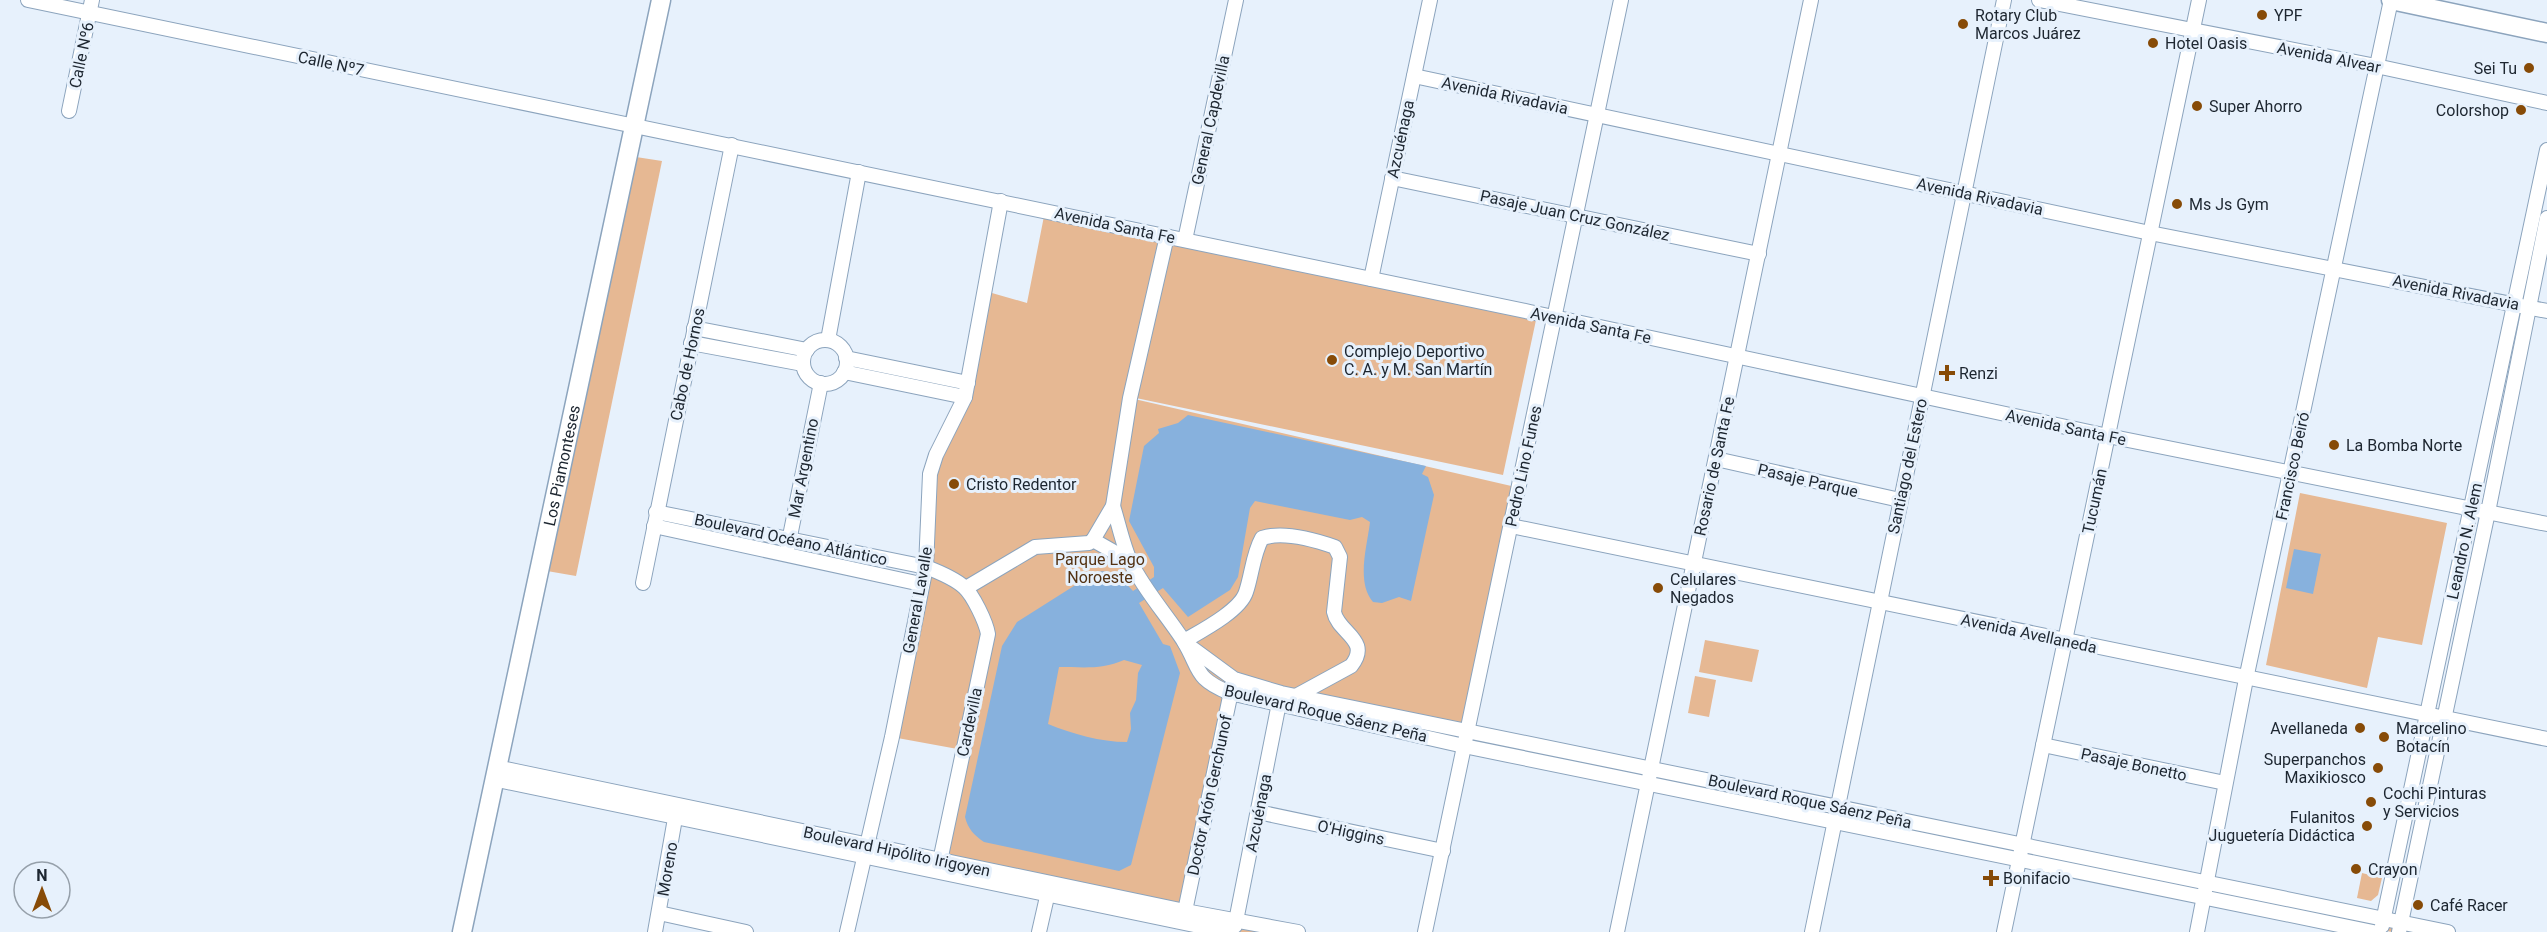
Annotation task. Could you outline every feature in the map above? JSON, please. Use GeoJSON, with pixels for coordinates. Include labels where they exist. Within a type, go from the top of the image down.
{"type":"FeatureCollection","features":[{"type":"Feature","properties":{"kind":"main road","name":"Los Piamonteses"},"geometry":{"type":"LineString","coordinates":[[462,932],[661,0]]}},
{"type":"Feature","properties":{"kind":"main road"},"geometry":{"type":"LineString","coordinates":[[2391,0],[2422,3],[2547,33]]}},
{"type":"Feature","properties":{"kind":"street","name":"Calle Nº7"},"geometry":{"type":"LineString","coordinates":[[28,0],[91,7],[635,125]]}},
{"type":"Feature","properties":{"kind":"street","name":"General Capdevilla"},"geometry":{"type":"LineString","coordinates":[[1185,240],[1236,0]]}},
{"type":"Feature","properties":{"kind":"street","name":"Azcuénaga"},"geometry":{"type":"LineString","coordinates":[[1371,279],[1430,0]]}},
{"type":"Feature","properties":{"kind":"street","name":"Pedro Lino Funes"},"geometry":{"type":"LineString","coordinates":[[1425,932],[1621,0]]}},
{"type":"Feature","properties":{"kind":"street","name":"Rosario de Santa Fe"},"geometry":{"type":"LineString","coordinates":[[1617,932],[1811,0]]}},
{"type":"Feature","properties":{"kind":"street","name":"Santiago del Estero"},"geometry":{"type":"LineString","coordinates":[[1817,931],[1834,822],[2004,0]]}},
{"type":"Feature","properties":{"kind":"street","name":"Avenida Alvear"},"geometry":{"type":"LineString","coordinates":[[2039,0],[2376,66],[2547,103]]}},
{"type":"Feature","properties":{"kind":"street","name":"Tucumán"},"geometry":{"type":"LineString","coordinates":[[2004,932],[2199,0]]}},
{"type":"Feature","properties":{"kind":"street","name":"Francisco Beiró"},"geometry":{"type":"LineString","coordinates":[[2197,932],[2224,783],[2391,0]]}},
{"type":"Feature","properties":{"kind":"street","name":"Calle Nº6"},"geometry":{"type":"LineString","coordinates":[[69,111],[91,7]]}},
{"type":"Feature","properties":{"kind":"street","name":"Avenida Rivadavia"},"geometry":{"type":"LineString","coordinates":[[1414,76],[2151,233],[2547,311]]}},
{"type":"Feature","properties":{"kind":"street","name":"Avenida Santa Fe"},"geometry":{"type":"LineString","coordinates":[[635,125],[1554,317],[2108,436],[2547,524]]}},
{"type":"Feature","properties":{"kind":"street","name":"Cabo de Hornos"},"geometry":{"type":"LineString","coordinates":[[643,583],[732,145]]}},
{"type":"Feature","properties":{"kind":"street","name":"Leandro N. Alem"},"geometry":{"type":"LineString","coordinates":[[2382,925],[2547,150]]}},
{"type":"Feature","properties":{"kind":"street"},"geometry":{"type":"LineString","coordinates":[[828,340],[859,172]]}},
{"type":"Feature","properties":{"kind":"street","name":"Pasaje Juan Cruz González"},"geometry":{"type":"LineString","coordinates":[[1392,178],[1576,214],[1759,254]]}},
{"type":"Feature","properties":{"kind":"street","name":"General Lavalle"},"geometry":{"type":"LineString","coordinates":[[848,932],[892,736],[926,567],[930,474],[936,455],[966,390],[1001,201]]}},
{"type":"Feature","properties":{"kind":"street","name":"Leandro N. Alem"},"geometry":{"type":"LineString","coordinates":[[2400,927],[2488,512],[2547,218]]}},
{"type":"Feature","properties":{"kind":"street"},"geometry":{"type":"LineString","coordinates":[[966,588],[1035,547],[1081,545],[1093,540],[1113,506],[1130,398],[1167,236]]}},
{"type":"Feature","properties":{"kind":"street"},"geometry":{"type":"LineString","coordinates":[[694,328],[807,350]]}},
{"type":"Feature","properties":{"kind":"street"},"geometry":{"type":"LineString","coordinates":[[828,340],[838,344],[845,365],[834,381],[821,383],[809,376],[803,364],[807,350],[816,342],[828,340]]}},
{"type":"Feature","properties":{"kind":"street"},"geometry":{"type":"LineString","coordinates":[[691,343],[803,364]]}},
{"type":"Feature","properties":{"kind":"street"},"geometry":{"type":"LineString","coordinates":[[845,365],[966,390]]}},
{"type":"Feature","properties":{"kind":"street","name":"Mar Argentino"},"geometry":{"type":"LineString","coordinates":[[786,553],[821,383]]}},
{"type":"Feature","properties":{"kind":"street","name":"Pasaje Parque"},"geometry":{"type":"LineString","coordinates":[[1716,459],[1900,500]]}},
{"type":"Feature","properties":{"kind":"street","name":"Boulevard Roque Sáenz Peña"},"geometry":{"type":"LineString","coordinates":[[1113,506],[1130,561],[1155,603],[1184,641],[1197,671],[1213,686],[1230,693],[1280,699],[1464,746],[2019,860],[2205,889],[2382,925],[2448,932]]}},
{"type":"Feature","properties":{"kind":"street","name":"Boulevard Océano Atlántico"},"geometry":{"type":"LineString","coordinates":[[656,512],[926,567],[943,573],[966,588]]}},
{"type":"Feature","properties":{"kind":"street","name":"Boulevard Océano Atlántico"},"geometry":{"type":"LineString","coordinates":[[654,526],[921,584]]}},
{"type":"Feature","properties":{"kind":"street","name":"Avenida Avellaneda"},"geometry":{"type":"LineString","coordinates":[[1511,526],[2547,740]]}},
{"type":"Feature","properties":{"kind":"street"},"geometry":{"type":"LineString","coordinates":[[1184,641],[1242,603],[1253,569],[1257,547],[1262,538],[1273,535],[1335,547],[1340,557],[1335,620],[1354,638],[1358,647],[1356,659],[1351,666],[1296,696]]}},
{"type":"Feature","properties":{"kind":"street"},"geometry":{"type":"LineString","coordinates":[[1093,540],[1130,561]]}},
{"type":"Feature","properties":{"kind":"street","name":"Cardevilla"},"geometry":{"type":"LineString","coordinates":[[940,861],[988,634],[986,625],[966,588]]}},
{"type":"Feature","properties":{"kind":"street","name":"Boulevard Roque Sáenz Peña"},"geometry":{"type":"LineString","coordinates":[[1184,641],[1234,679],[1280,699],[1296,696],[2023,844],[2373,932]]}},
{"type":"Feature","properties":{"kind":"street","name":"Doctor Arón Gerchunof"},"geometry":{"type":"LineString","coordinates":[[1185,911],[1234,679]]}},
{"type":"Feature","properties":{"kind":"street","name":"Azcuénaga"},"geometry":{"type":"LineString","coordinates":[[1235,926],[1280,699]]}},
{"type":"Feature","properties":{"kind":"street","name":"Pasaje Bonetto"},"geometry":{"type":"LineString","coordinates":[[2043,745],[2224,783]]}},
{"type":"Feature","properties":{"kind":"street","name":"Boulevard Hipólito Irigoyen"},"geometry":{"type":"LineString","coordinates":[[495,773],[1049,888],[1185,911],[1235,926],[1298,932]]}},
{"type":"Feature","properties":{"kind":"street","name":"Moreno"},"geometry":{"type":"LineString","coordinates":[[655,932],[677,810]]}},
{"type":"Feature","properties":{"kind":"street","name":"O'Higgins"},"geometry":{"type":"LineString","coordinates":[[1258,812],[1443,851]]}},
{"type":"Feature","properties":{"kind":"street","name":"Boulevard Hipólito Irigoyen"},"geometry":{"type":"LineString","coordinates":[[865,850],[940,861],[1228,932]]}},
{"type":"Feature","properties":{"kind":"street"},"geometry":{"type":"LineString","coordinates":[[1040,932],[1049,888]]}},
{"type":"Feature","properties":{"kind":"street"},"geometry":{"type":"LineString","coordinates":[[659,913],[746,932]]}},
{"type":"Feature","properties":{"kind":"green space"},"geometry":{"type":"Polygon","coordinates":[[[636,157],[662,161],[576,576],[547,571],[636,157]]]}},
{"type":"Feature","properties":{"kind":"green space","name":"Parque Lago Noroeste"},"geometry":{"type":"Polygon","coordinates":[[[1045,211],[1167,236],[1130,398],[1520,488],[1468,730],[1234,679],[1186,909],[1298,932],[1228,932],[940,860],[963,750],[892,737],[921,584],[930,474],[952,421],[985,291],[1027,303],[1045,211]]]}},
{"type":"Feature","properties":{"kind":"green space","name":"Complejo Deportivo C. A. y M. San Martín"},"geometry":{"type":"Polygon","coordinates":[[[1169,243],[1536,320],[1503,475],[1136,398],[1169,243]]]}},
{"type":"Feature","properties":{"kind":"green space"},"geometry":{"type":"Polygon","coordinates":[[[2300,493],[2447,523],[2422,645],[2378,637],[2367,688],[2266,665],[2300,493]]]}},
{"type":"Feature","properties":{"kind":"green space"},"geometry":{"type":"Polygon","coordinates":[[[1705,640],[1759,650],[1752,682],[1699,672],[1705,640]]]}},
{"type":"Feature","properties":{"kind":"green space"},"geometry":{"type":"Polygon","coordinates":[[[1695,676],[1716,680],[1709,717],[1688,713],[1695,676]]]}},
{"type":"Feature","properties":{"kind":"green space"},"geometry":{"type":"Polygon","coordinates":[[[1314,703],[2420,932],[2392,932],[1312,709],[1314,703]]]}},
{"type":"Feature","properties":{"kind":"green space"},"geometry":{"type":"Polygon","coordinates":[[[2362,873],[2382,878],[2378,895],[2371,901],[2357,898],[2362,873]]]}},
{"type":"Feature","properties":{"kind":"water"},"geometry":{"type":"Polygon","coordinates":[[[1188,415],[1426,466],[1422,474],[1428,477],[1434,495],[1411,601],[1399,597],[1382,603],[1373,602],[1368,594],[1364,564],[1370,522],[1362,517],[1350,520],[1255,501],[1250,508],[1238,577],[1230,590],[1188,617],[1163,588],[1139,603],[1163,644],[1170,646],[1180,673],[1131,865],[1119,871],[984,842],[972,831],[965,817],[1002,646],[1017,622],[1096,572],[1113,573],[1133,591],[1154,577],[1154,567],[1129,521],[1144,446],[1159,433],[1158,429],[1178,423],[1188,415]],[[1124,660],[1100,667],[1059,667],[1048,724],[1087,737],[1127,742],[1131,729],[1130,713],[1136,700],[1138,673],[1142,665],[1124,660]]]}},
{"type":"Feature","properties":{"kind":"water"},"geometry":{"type":"Polygon","coordinates":[[[2294,549],[2321,554],[2313,594],[2286,588],[2294,549]]]}},
{"type":"Feature","properties":{"kind":"place","name":"YPF"},"geometry":{"type":"Point","coordinates":[2262,15]}},
{"type":"Feature","properties":{"kind":"place","name":"Rotary Club Marcos Juárez"},"geometry":{"type":"Point","coordinates":[1963,24]}},
{"type":"Feature","properties":{"kind":"place","name":"Hotel Oasis"},"geometry":{"type":"Point","coordinates":[2153,43]}},
{"type":"Feature","properties":{"kind":"place","name":"Sei Tu"},"geometry":{"type":"Point","coordinates":[2529,68]}},
{"type":"Feature","properties":{"kind":"place","name":"Super Ahorro"},"geometry":{"type":"Point","coordinates":[2197,106]}},
{"type":"Feature","properties":{"kind":"place","name":"Colorshop"},"geometry":{"type":"Point","coordinates":[2521,110]}},
{"type":"Feature","properties":{"kind":"place","name":"Ms Js Gym"},"geometry":{"type":"Point","coordinates":[2177,204]}},
{"type":"Feature","properties":{"kind":"place","name":"Complejo Deportivo C. A. y M. San Martín"},"geometry":{"type":"Point","coordinates":[1332,360]}},
{"type":"Feature","properties":{"kind":"place","name":"Renzi"},"geometry":{"type":"Point","coordinates":[1947,373]}},
{"type":"Feature","properties":{"kind":"place","name":"La Bomba Norte"},"geometry":{"type":"Point","coordinates":[2334,445]}},
{"type":"Feature","properties":{"kind":"place","name":"Cristo Redentor"},"geometry":{"type":"Point","coordinates":[954,484]}},
{"type":"Feature","properties":{"kind":"place","name":"Celulares Negados"},"geometry":{"type":"Point","coordinates":[1658,588]}},
{"type":"Feature","properties":{"kind":"place","name":"Avellaneda"},"geometry":{"type":"Point","coordinates":[2360,728]}},
{"type":"Feature","properties":{"kind":"place","name":"Marcelino Botacín"},"geometry":{"type":"Point","coordinates":[2384,737]}},
{"type":"Feature","properties":{"kind":"place","name":"Superpanchos Maxikiosco"},"geometry":{"type":"Point","coordinates":[2378,768]}},
{"type":"Feature","properties":{"kind":"place","name":"Cochi Pinturas y Servicios"},"geometry":{"type":"Point","coordinates":[2371,802]}},
{"type":"Feature","properties":{"kind":"place","name":"Fulanitos Juguetería Didáctica"},"geometry":{"type":"Point","coordinates":[2367,826]}},
{"type":"Feature","properties":{"kind":"place","name":"Crayon"},"geometry":{"type":"Point","coordinates":[2356,869]}},
{"type":"Feature","properties":{"kind":"place","name":"Bonifacio"},"geometry":{"type":"Point","coordinates":[1991,878]}},
{"type":"Feature","properties":{"kind":"place","name":"Café Racer"},"geometry":{"type":"Point","coordinates":[2418,905]}}]}
